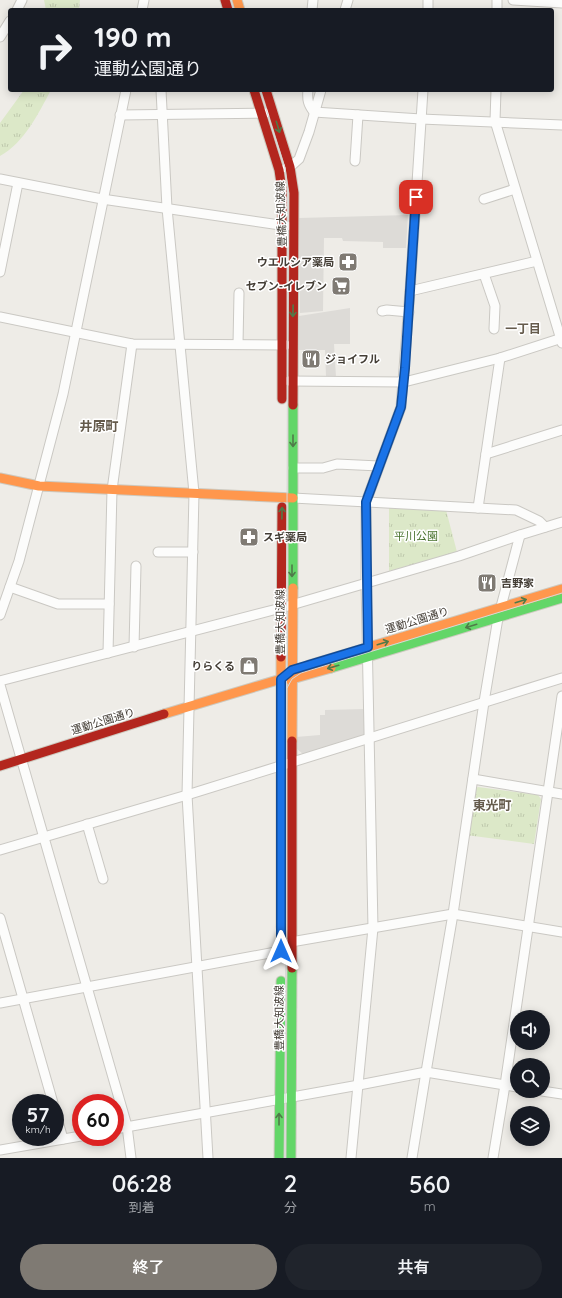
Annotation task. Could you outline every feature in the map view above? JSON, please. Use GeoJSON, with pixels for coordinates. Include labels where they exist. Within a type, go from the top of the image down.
{"type":"FeatureCollection","features":[{"type":"Feature","properties":{"kind":"main road","name":"豊橋大知波線"},"geometry":{"type":"LineString","coordinates":[[255,92],[279,170],[282,190],[282,411]]}},
{"type":"Feature","properties":{"kind":"main road","name":"豊橋大知波線"},"geometry":{"type":"LineString","coordinates":[[267,92],[290,167],[294,188],[291,1158]]}},
{"type":"Feature","properties":{"kind":"main road"},"geometry":{"type":"LineString","coordinates":[[0,478],[39,486],[194,493],[282,493],[293,498]]}},
{"type":"Feature","properties":{"kind":"main road","name":"豊橋大知波線"},"geometry":{"type":"LineString","coordinates":[[281,955],[282,493]]}},
{"type":"Feature","properties":{"kind":"main road","name":"運動公園通り"},"geometry":{"type":"LineString","coordinates":[[0,766],[222,696],[281,679],[368,647],[562,588]]}},
{"type":"Feature","properties":{"kind":"main road","name":"運動公園通り"},"geometry":{"type":"LineString","coordinates":[[292,674],[368,657],[562,598]]}},
{"type":"Feature","properties":{"kind":"main road","name":"豊橋大知波線"},"geometry":{"type":"LineString","coordinates":[[279,1158],[281,975]]}},
{"type":"Feature","properties":{"kind":"street"},"geometry":{"type":"LineString","coordinates":[[513,0],[562,3]]}},
{"type":"Feature","properties":{"kind":"street"},"geometry":{"type":"LineString","coordinates":[[0,37],[8,25]]}},
{"type":"Feature","properties":{"kind":"street"},"geometry":{"type":"LineString","coordinates":[[0,615],[18,561],[63,394],[102,199],[126,92]]}},
{"type":"Feature","properties":{"kind":"street"},"geometry":{"type":"LineString","coordinates":[[161,92],[167,208],[194,493],[192,632],[187,794],[208,1158]]}},
{"type":"Feature","properties":{"kind":"street"},"geometry":{"type":"LineString","coordinates":[[308,92],[307,100],[309,106],[314,112],[421,119],[562,125]]}},
{"type":"Feature","properties":{"kind":"street"},"geometry":{"type":"LineString","coordinates":[[279,170],[290,167],[299,159],[320,92]]}},
{"type":"Feature","properties":{"kind":"street"},"geometry":{"type":"LineString","coordinates":[[352,1158],[373,928],[366,583],[366,502],[401,407],[409,312],[423,92]]}},
{"type":"Feature","properties":{"kind":"street"},"geometry":{"type":"LineString","coordinates":[[282,380],[404,382],[500,358],[562,340],[496,122],[496,92]]}},
{"type":"Feature","properties":{"kind":"street"},"geometry":{"type":"LineString","coordinates":[[120,115],[273,113]]}},
{"type":"Feature","properties":{"kind":"street"},"geometry":{"type":"LineString","coordinates":[[355,161],[358,115]]}},
{"type":"Feature","properties":{"kind":"street"},"geometry":{"type":"LineString","coordinates":[[0,179],[102,199],[294,227]]}},
{"type":"Feature","properties":{"kind":"street"},"geometry":{"type":"LineString","coordinates":[[0,272],[18,183]]}},
{"type":"Feature","properties":{"kind":"street"},"geometry":{"type":"LineString","coordinates":[[484,199],[516,189]]}},
{"type":"Feature","properties":{"kind":"street"},"geometry":{"type":"LineString","coordinates":[[410,291],[537,261]]}},
{"type":"Feature","properties":{"kind":"street"},"geometry":{"type":"LineString","coordinates":[[484,274],[495,306],[494,329]]}},
{"type":"Feature","properties":{"kind":"street"},"geometry":{"type":"LineString","coordinates":[[238,344],[239,293]]}},
{"type":"Feature","properties":{"kind":"street"},"geometry":{"type":"LineString","coordinates":[[382,311],[409,312]]}},
{"type":"Feature","properties":{"kind":"street"},"geometry":{"type":"LineString","coordinates":[[0,317],[132,344],[293,345]]}},
{"type":"Feature","properties":{"kind":"street"},"geometry":{"type":"LineString","coordinates":[[108,653],[112,490],[132,344]]}},
{"type":"Feature","properties":{"kind":"street"},"geometry":{"type":"LineString","coordinates":[[478,508],[500,358]]}},
{"type":"Feature","properties":{"kind":"street"},"geometry":{"type":"LineString","coordinates":[[486,454],[562,430]]}},
{"type":"Feature","properties":{"kind":"street"},"geometry":{"type":"LineString","coordinates":[[293,468],[323,468],[337,464],[379,466]]}},
{"type":"Feature","properties":{"kind":"street"},"geometry":{"type":"LineString","coordinates":[[293,498],[516,510],[539,521],[545,527]]}},
{"type":"Feature","properties":{"kind":"street"},"geometry":{"type":"LineString","coordinates":[[0,681],[281,608],[459,556],[562,522]]}},
{"type":"Feature","properties":{"kind":"street"},"geometry":{"type":"LineString","coordinates":[[412,1158],[453,914],[484,702],[498,618],[520,535]]}},
{"type":"Feature","properties":{"kind":"street"},"geometry":{"type":"LineString","coordinates":[[158,552],[193,552]]}},
{"type":"Feature","properties":{"kind":"street"},"geometry":{"type":"LineString","coordinates":[[134,647],[136,566]]}},
{"type":"Feature","properties":{"kind":"street"},"geometry":{"type":"LineString","coordinates":[[10,587],[58,604],[109,604]]}},
{"type":"Feature","properties":{"kind":"street"},"geometry":{"type":"LineString","coordinates":[[0,850],[562,678]]}},
{"type":"Feature","properties":{"kind":"street"},"geometry":{"type":"LineString","coordinates":[[0,685],[127,1126],[131,1158]]}},
{"type":"Feature","properties":{"kind":"street"},"geometry":{"type":"LineString","coordinates":[[493,1158],[562,696]]}},
{"type":"Feature","properties":{"kind":"street"},"geometry":{"type":"LineString","coordinates":[[473,779],[562,794]]}},
{"type":"Feature","properties":{"kind":"street"},"geometry":{"type":"LineString","coordinates":[[87,824],[103,879]]}},
{"type":"Feature","properties":{"kind":"street"},"geometry":{"type":"LineString","coordinates":[[0,1003],[198,967],[281,955],[291,942],[453,914],[562,932]]}},
{"type":"Feature","properties":{"kind":"street"},"geometry":{"type":"LineString","coordinates":[[0,918],[50,1094]]}},
{"type":"Feature","properties":{"kind":"street"},"geometry":{"type":"LineString","coordinates":[[124,1127],[426,1072],[510,1086]]}},
{"type":"Feature","properties":{"kind":"street"},"geometry":{"type":"LineString","coordinates":[[550,1092],[562,1094]]}},
{"type":"Feature","properties":{"kind":"street"},"geometry":{"type":"LineString","coordinates":[[0,1150],[23,1146]]}},
{"type":"Feature","properties":{"kind":"green space"},"geometry":{"type":"Polygon","coordinates":[[[44,0],[80,0],[79,8],[46,8],[44,0]]]}},
{"type":"Feature","properties":{"kind":"green space"},"geometry":{"type":"Polygon","coordinates":[[[23,92],[50,92],[36,118],[24,135],[9,150],[0,156],[0,123],[23,92]]]}},
{"type":"Feature","properties":{"kind":"green space","name":"平川公園"},"geometry":{"type":"Polygon","coordinates":[[[389,508],[446,510],[457,552],[389,571],[389,508]]]}},
{"type":"Feature","properties":{"kind":"green space"},"geometry":{"type":"Polygon","coordinates":[[[478,787],[538,795],[541,799],[534,844],[466,835],[473,789],[478,787]]]}},
{"type":"Feature","properties":{"kind":"shaded area"},"geometry":{"type":"Polygon","coordinates":[[[408,215],[406,248],[383,248],[383,242],[343,241],[342,238],[324,238],[323,311],[300,313],[299,218],[408,215]]]}},
{"type":"Feature","properties":{"kind":"shaded area"},"geometry":{"type":"Polygon","coordinates":[[[350,308],[350,344],[334,344],[336,377],[326,376],[325,350],[299,350],[299,316],[350,308]]]}},
{"type":"Feature","properties":{"kind":"shaded area"},"geometry":{"type":"Polygon","coordinates":[[[366,709],[365,736],[303,754],[297,749],[296,737],[320,735],[320,715],[325,715],[325,710],[366,709]]]}},
{"type":"Feature","properties":{"kind":"tram line"},"geometry":{"type":"LineString","coordinates":[[231,0],[233,8]]}},
{"type":"Feature","properties":{"kind":"tram line"},"geometry":{"type":"LineString","coordinates":[[261,92],[285,168],[288,190],[285,1158]]}},
{"type":"Feature","properties":{"kind":"tram line"},"geometry":{"type":"LineString","coordinates":[[287,688],[292,679],[301,673],[562,593]]}},
{"type":"Feature","properties":{"kind":"traffic: fast"},"geometry":{"type":"LineString","coordinates":[[293,405],[293,588]]}},
{"type":"Feature","properties":{"kind":"traffic: fast"},"geometry":{"type":"LineString","coordinates":[[331,668],[562,598]]}},
{"type":"Feature","properties":{"kind":"traffic: fast"},"geometry":{"type":"LineString","coordinates":[[291,1158],[292,968]]}},
{"type":"Feature","properties":{"kind":"traffic: fast"},"geometry":{"type":"LineString","coordinates":[[279,1158],[281,981]]}},
{"type":"Feature","properties":{"kind":"traffic: slow"},"geometry":{"type":"LineString","coordinates":[[237,0],[239,8]]}},
{"type":"Feature","properties":{"kind":"traffic: slow"},"geometry":{"type":"LineString","coordinates":[[0,478],[39,486],[293,498]]}},
{"type":"Feature","properties":{"kind":"traffic: slow"},"geometry":{"type":"LineString","coordinates":[[292,741],[293,588]]}},
{"type":"Feature","properties":{"kind":"traffic: slow"},"geometry":{"type":"LineString","coordinates":[[309,665],[562,589]]}},
{"type":"Feature","properties":{"kind":"traffic: slow"},"geometry":{"type":"LineString","coordinates":[[281,657],[281,927]]}},
{"type":"Feature","properties":{"kind":"traffic: slow"},"geometry":{"type":"LineString","coordinates":[[164,714],[281,679],[292,679],[331,668]]}},
{"type":"Feature","properties":{"kind":"traffic: jam"},"geometry":{"type":"LineString","coordinates":[[225,0],[227,8]]}},
{"type":"Feature","properties":{"kind":"traffic: jam"},"geometry":{"type":"LineString","coordinates":[[255,92],[279,170],[282,190],[282,399]]}},
{"type":"Feature","properties":{"kind":"traffic: jam"},"geometry":{"type":"LineString","coordinates":[[267,92],[290,167],[294,193],[293,405]]}},
{"type":"Feature","properties":{"kind":"traffic: jam"},"geometry":{"type":"LineString","coordinates":[[281,657],[282,507]]}},
{"type":"Feature","properties":{"kind":"traffic: jam"},"geometry":{"type":"LineString","coordinates":[[0,766],[164,714]]}},
{"type":"Feature","properties":{"kind":"traffic: jam"},"geometry":{"type":"LineString","coordinates":[[292,741],[292,968]]}},
{"type":"Feature","properties":{"kind":"place","name":"ウエルシア薬局"},"geometry":{"type":"Point","coordinates":[348,262]}},
{"type":"Feature","properties":{"kind":"place","name":"セブン-イレブン"},"geometry":{"type":"Point","coordinates":[341,286]}},
{"type":"Feature","properties":{"kind":"place","name":"ジョイフル"},"geometry":{"type":"Point","coordinates":[311,359]}},
{"type":"Feature","properties":{"kind":"place","name":"スギ薬局"},"geometry":{"type":"Point","coordinates":[249,537]}},
{"type":"Feature","properties":{"kind":"place","name":"吉野家"},"geometry":{"type":"Point","coordinates":[487,583]}},
{"type":"Feature","properties":{"kind":"place","name":"りらくる"},"geometry":{"type":"Point","coordinates":[249,666]}},
{"type":"Feature","properties":{"kind":"district","name":"一丁目"},"geometry":{"type":"Point","coordinates":[523,329]}},
{"type":"Feature","properties":{"kind":"district","name":"井原町"},"geometry":{"type":"Point","coordinates":[99,426]}},
{"type":"Feature","properties":{"kind":"district","name":"東光町"},"geometry":{"type":"Point","coordinates":[492,805]}},
{"type":"Feature","properties":{"kind":"route"},"geometry":{"type":"LineString","coordinates":[[281,951],[281,679],[292,670],[368,647],[366,502],[401,407],[405,368],[416,197]]}}]}
